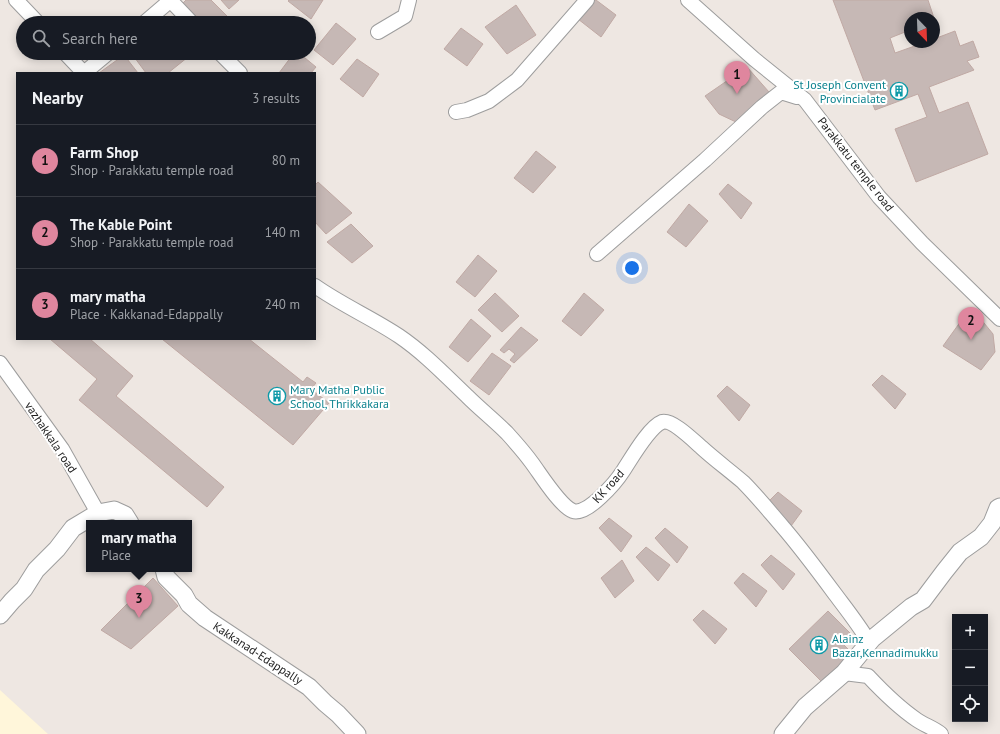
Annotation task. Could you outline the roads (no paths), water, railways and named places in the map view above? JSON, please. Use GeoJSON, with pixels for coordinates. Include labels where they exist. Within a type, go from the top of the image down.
{"type":"FeatureCollection","features":[{"type":"Feature","properties":{"kind":"street"},"geometry":{"type":"LineString","coordinates":[[16,0],[31,16]]}},
{"type":"Feature","properties":{"kind":"street"},"geometry":{"type":"LineString","coordinates":[[152,16],[170,0],[185,16]]}},
{"type":"Feature","properties":{"kind":"street"},"geometry":{"type":"LineString","coordinates":[[378,32],[405,16],[409,0]]}},
{"type":"Feature","properties":{"kind":"street"},"geometry":{"type":"LineString","coordinates":[[456,112],[466,110],[489,101],[517,80],[587,0]]}},
{"type":"Feature","properties":{"kind":"street","name":"Parakkatu temple road"},"geometry":{"type":"LineString","coordinates":[[688,0],[754,59],[805,100],[878,197],[922,243],[1000,319]]}},
{"type":"Feature","properties":{"kind":"street"},"geometry":{"type":"LineString","coordinates":[[72,60],[83,72]]}},
{"type":"Feature","properties":{"kind":"street"},"geometry":{"type":"LineString","coordinates":[[85,72],[100,60]]}},
{"type":"Feature","properties":{"kind":"street"},"geometry":{"type":"LineString","coordinates":[[227,60],[239,72]]}},
{"type":"Feature","properties":{"kind":"street"},"geometry":{"type":"LineString","coordinates":[[597,254],[705,160],[762,107],[781,92],[805,100]]}},
{"type":"Feature","properties":{"kind":"street","name":"KK road"},"geometry":{"type":"LineString","coordinates":[[316,287],[377,322],[418,350],[482,412],[500,426],[515,442],[557,497],[567,507],[574,511],[580,511],[590,506],[604,492],[622,473],[641,443],[662,422],[667,422],[676,427],[690,436],[744,483],[819,571],[869,642]]}},
{"type":"Feature","properties":{"kind":"street","name":"vazhakkala road"},"geometry":{"type":"LineString","coordinates":[[0,363],[62,449],[98,513]]}},
{"type":"Feature","properties":{"kind":"street"},"geometry":{"type":"LineString","coordinates":[[783,734],[805,707],[844,673],[869,642],[910,607],[923,600],[960,552],[982,537],[992,523],[998,508],[1000,507]]}},
{"type":"Feature","properties":{"kind":"street"},"geometry":{"type":"LineString","coordinates":[[86,520],[98,513],[114,510],[125,515],[128,520]]}},
{"type":"Feature","properties":{"kind":"street"},"geometry":{"type":"LineString","coordinates":[[0,615],[24,589],[36,570],[57,549],[73,528],[86,520]]}},
{"type":"Feature","properties":{"kind":"street","name":"Kakkanad-Edappally"},"geometry":{"type":"LineString","coordinates":[[165,572],[166,577],[184,595],[189,604],[205,618],[309,687],[357,734]]}},
{"type":"Feature","properties":{"kind":"street"},"geometry":{"type":"LineString","coordinates":[[844,673],[868,676],[904,711],[941,734]]}},
{"type":"Feature","properties":{"kind":"place","name":"St Joseph Convent Provincialate"},"geometry":{"type":"Point","coordinates":[899,91]}},
{"type":"Feature","properties":{"kind":"place","name":"Farm Shop"},"geometry":{"type":"Point","coordinates":[737,94]}},
{"type":"Feature","properties":{"kind":"place","name":"The Kable Point"},"geometry":{"type":"Point","coordinates":[971,340]}},
{"type":"Feature","properties":{"kind":"place","name":"Mary Matha Public School, Thrikkakara"},"geometry":{"type":"Point","coordinates":[277,396]}},
{"type":"Feature","properties":{"kind":"place","name":"mary matha"},"geometry":{"type":"Point","coordinates":[139,618]}},
{"type":"Feature","properties":{"kind":"place","name":"Alainz Bazar,Kennadimukku"},"geometry":{"type":"Point","coordinates":[819,645]}}]}
